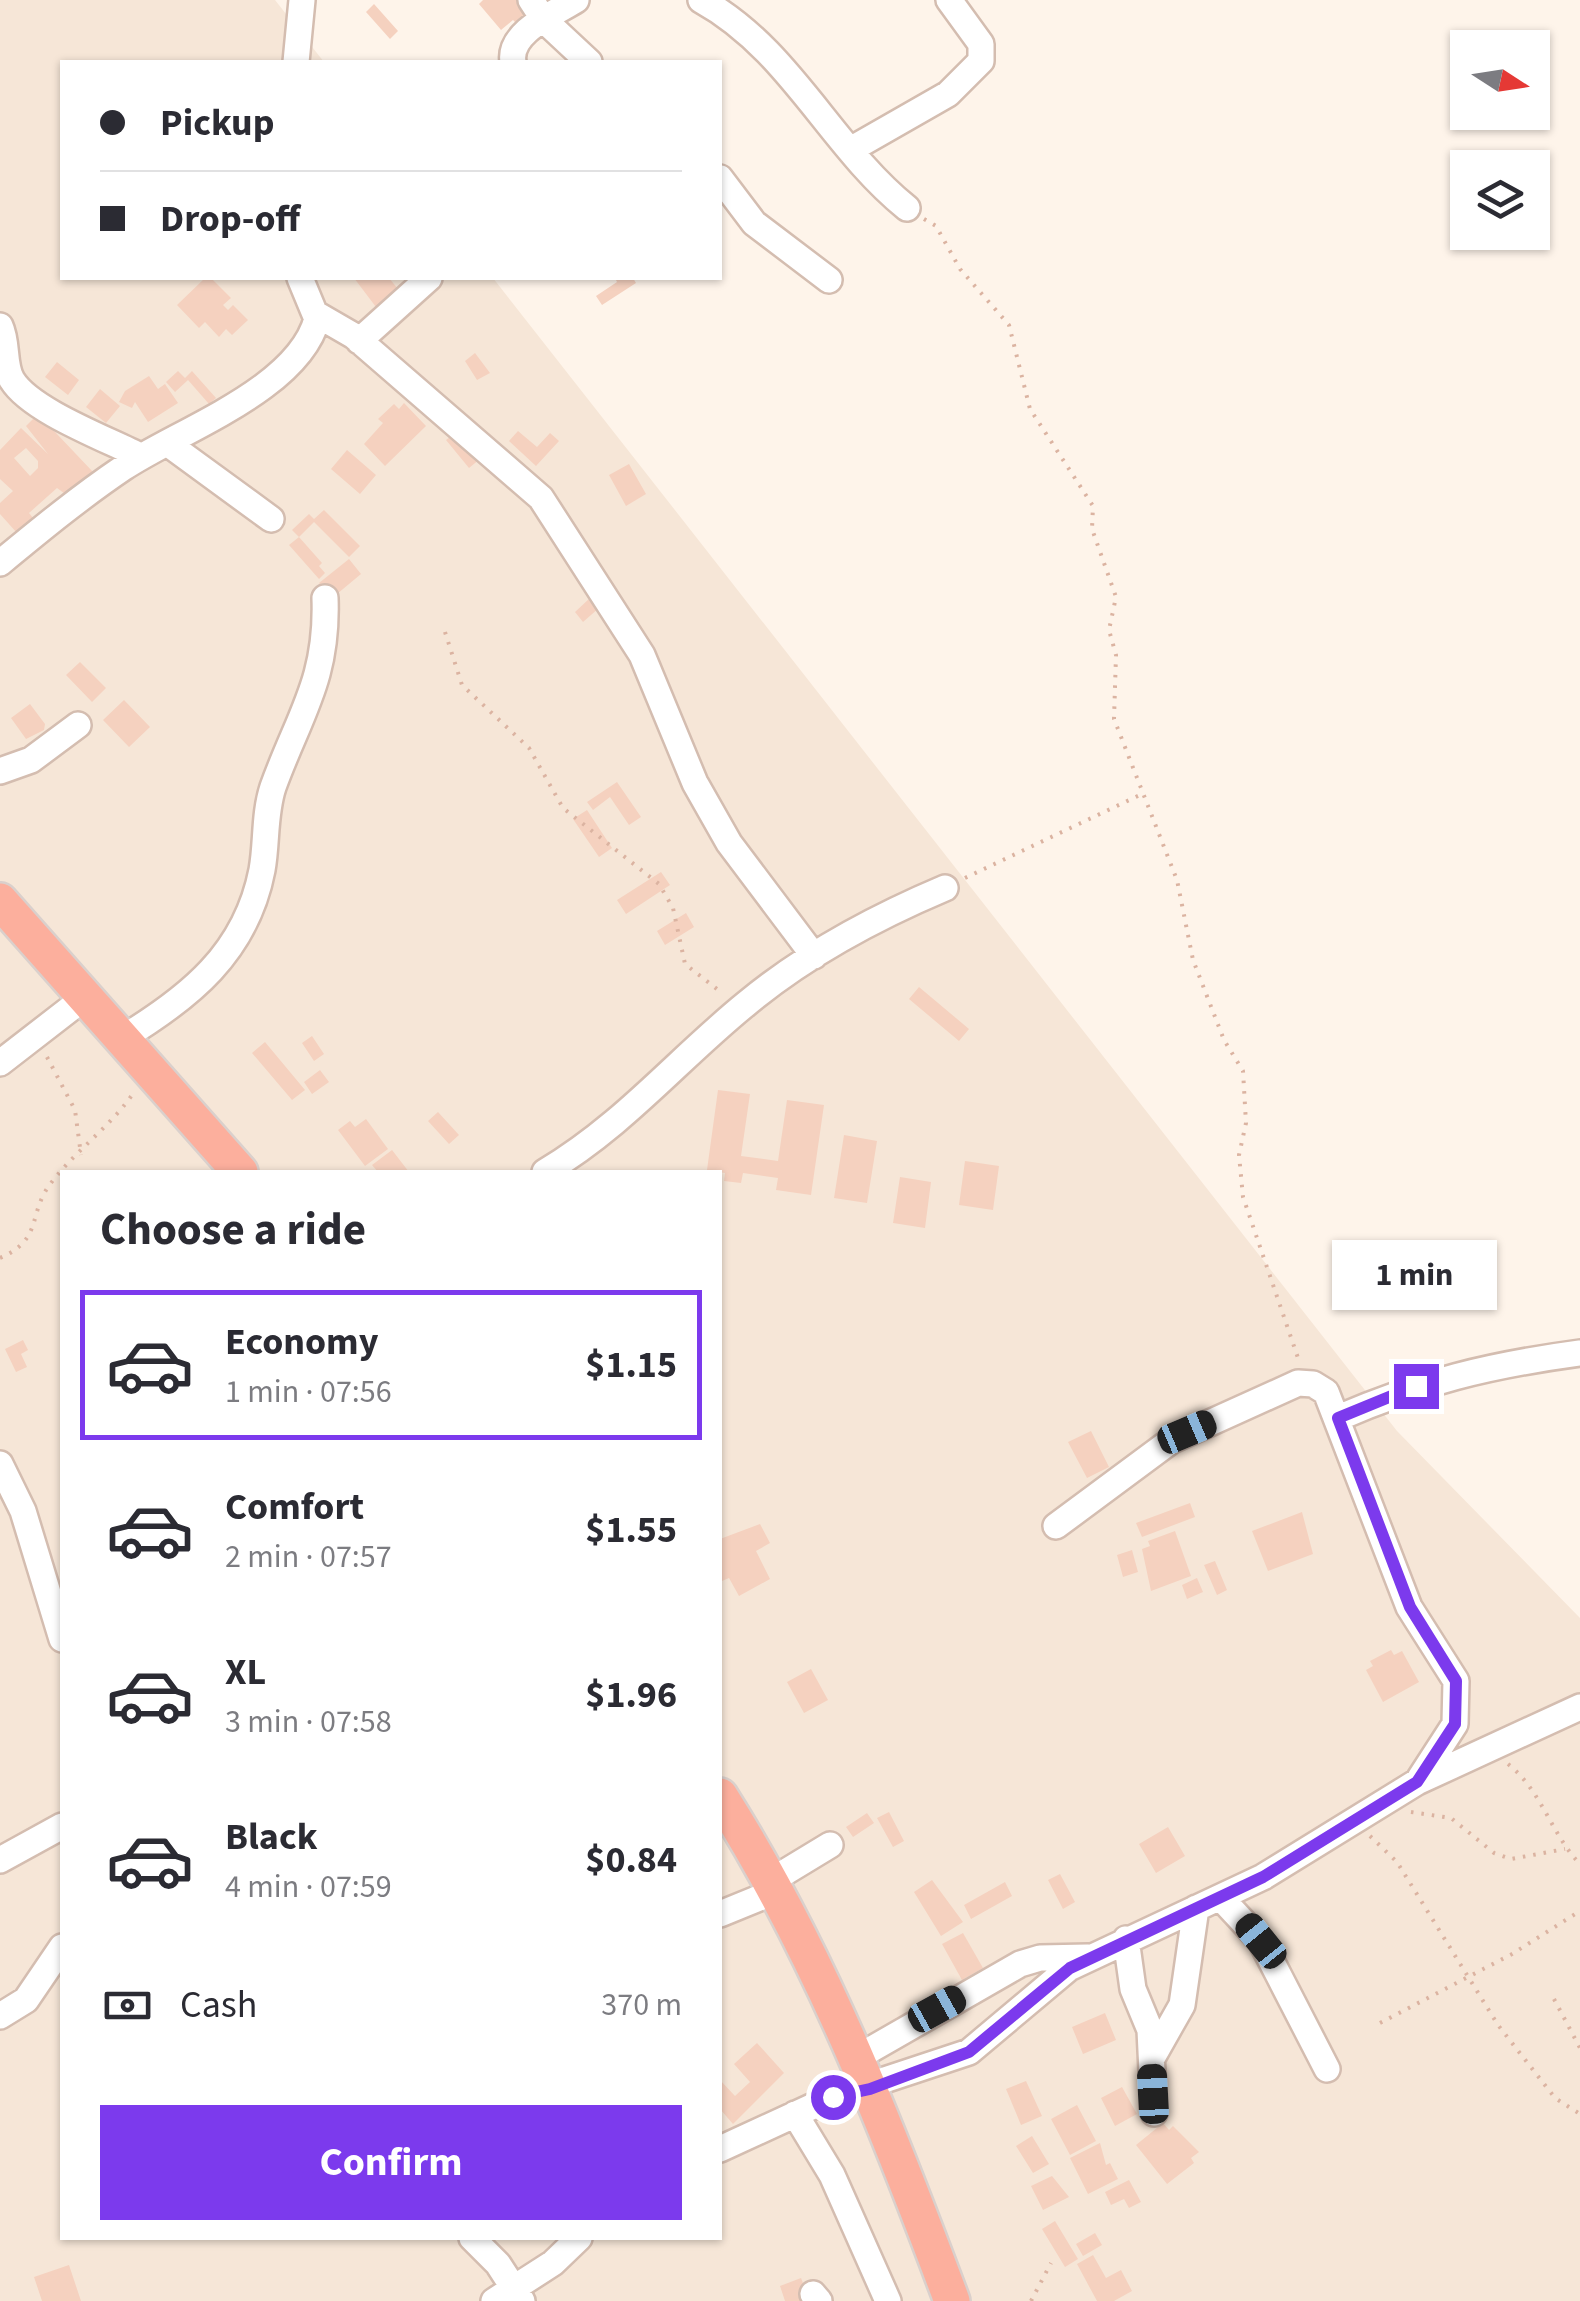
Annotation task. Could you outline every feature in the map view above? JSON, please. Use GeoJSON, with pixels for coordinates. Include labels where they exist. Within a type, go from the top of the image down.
{"type":"FeatureCollection","features":[{"type":"Feature","properties":{"kind":"highway"},"geometry":{"type":"LineString","coordinates":[[0,901],[238,1170]]}},
{"type":"Feature","properties":{"kind":"highway"},"geometry":{"type":"LineString","coordinates":[[722,1800],[772,1887],[864,2073],[947,2299]]}},
{"type":"Feature","properties":{"kind":"street"},"geometry":{"type":"LineString","coordinates":[[296,60],[302,0]]}},
{"type":"Feature","properties":{"kind":"street"},"geometry":{"type":"LineString","coordinates":[[513,60],[514,44],[538,10],[576,0]]}},
{"type":"Feature","properties":{"kind":"street"},"geometry":{"type":"LineString","coordinates":[[701,0],[739,22],[757,40],[872,179],[907,208]]}},
{"type":"Feature","properties":{"kind":"street"},"geometry":{"type":"LineString","coordinates":[[850,150],[948,94],[981,61],[981,44],[948,0]]}},
{"type":"Feature","properties":{"kind":"street"},"geometry":{"type":"LineString","coordinates":[[538,10],[587,60]]}},
{"type":"Feature","properties":{"kind":"street"},"geometry":{"type":"LineString","coordinates":[[722,181],[754,224],[829,280]]}},
{"type":"Feature","properties":{"kind":"street"},"geometry":{"type":"LineString","coordinates":[[301,280],[316,314],[359,341],[521,478],[549,509],[642,655],[695,782],[728,843],[814,956]]}},
{"type":"Feature","properties":{"kind":"street"},"geometry":{"type":"LineString","coordinates":[[359,341],[427,280]]}},
{"type":"Feature","properties":{"kind":"street"},"geometry":{"type":"LineString","coordinates":[[0,562],[140,456],[214,417],[278,372],[311,334],[316,314]]}},
{"type":"Feature","properties":{"kind":"street"},"geometry":{"type":"LineString","coordinates":[[0,326],[8,373],[20,389],[70,422],[140,456]]}},
{"type":"Feature","properties":{"kind":"street"},"geometry":{"type":"LineString","coordinates":[[167,443],[271,519]]}},
{"type":"Feature","properties":{"kind":"street"},"geometry":{"type":"LineString","coordinates":[[121,1040],[174,1008],[208,978],[250,914],[262,872],[273,788],[300,730],[323,660],[325,598]]}},
{"type":"Feature","properties":{"kind":"street"},"geometry":{"type":"LineString","coordinates":[[0,770],[31,760],[78,725]]}},
{"type":"Feature","properties":{"kind":"street"},"geometry":{"type":"LineString","coordinates":[[548,1170],[654,1091],[742,1006],[879,916],[945,888]]}},
{"type":"Feature","properties":{"kind":"street"},"geometry":{"type":"LineString","coordinates":[[0,1063],[84,998]]}},
{"type":"Feature","properties":{"kind":"street"},"geometry":{"type":"LineString","coordinates":[[1338,1418],[1455,1374],[1580,1352]]}},
{"type":"Feature","properties":{"kind":"street"},"geometry":{"type":"LineString","coordinates":[[1056,1526],[1172,1440],[1298,1383],[1313,1384],[1326,1392],[1410,1607],[1456,1681],[1455,1724],[1417,1782]]}},
{"type":"Feature","properties":{"kind":"street"},"geometry":{"type":"LineString","coordinates":[[0,1464],[23,1511],[60,1632]]}},
{"type":"Feature","properties":{"kind":"street"},"geometry":{"type":"LineString","coordinates":[[864,2073],[969,2052],[1044,1986],[1088,1957],[1208,1903],[1417,1782],[1580,1707]]}},
{"type":"Feature","properties":{"kind":"street"},"geometry":{"type":"LineString","coordinates":[[0,1860],[60,1827]]}},
{"type":"Feature","properties":{"kind":"street"},"geometry":{"type":"LineString","coordinates":[[722,1913],[772,1887],[830,1846]]}},
{"type":"Feature","properties":{"kind":"street"},"geometry":{"type":"LineString","coordinates":[[1151,2059],[1182,2005],[1208,1903]]}},
{"type":"Feature","properties":{"kind":"street"},"geometry":{"type":"LineString","coordinates":[[1208,1903],[1261,1941],[1327,2069]]}},
{"type":"Feature","properties":{"kind":"street"},"geometry":{"type":"LineString","coordinates":[[1126,1939],[1130,1977],[1150,2030],[1154,2113]]}},
{"type":"Feature","properties":{"kind":"street"},"geometry":{"type":"LineString","coordinates":[[0,2016],[26,2000],[60,1950]]}},
{"type":"Feature","properties":{"kind":"street"},"geometry":{"type":"LineString","coordinates":[[722,2148],[833,2097],[1020,1964],[1040,1958],[1088,1957]]}},
{"type":"Feature","properties":{"kind":"street"},"geometry":{"type":"LineString","coordinates":[[795,2114],[832,2175],[888,2301]]}},
{"type":"Feature","properties":{"kind":"street"},"geometry":{"type":"LineString","coordinates":[[473,2240],[511,2297],[577,2240]]}},
{"type":"Feature","properties":{"kind":"path"},"geometry":{"type":"LineString","coordinates":[[907,208],[936,226],[960,268],[1005,318],[1030,409],[1091,501],[1092,529],[1116,597],[1110,624],[1116,655],[1114,719],[1177,880],[1193,960],[1224,1040],[1242,1070],[1246,1123],[1239,1155],[1243,1197],[1289,1340],[1313,1384]]}},
{"type":"Feature","properties":{"kind":"path"},"geometry":{"type":"LineString","coordinates":[[445,632],[468,694],[529,748],[566,812],[659,884],[673,908],[685,964],[742,1006]]}},
{"type":"Feature","properties":{"kind":"path"},"geometry":{"type":"LineString","coordinates":[[945,888],[1142,794]]}},
{"type":"Feature","properties":{"kind":"path"},"geometry":{"type":"LineString","coordinates":[[34,1036],[74,1110],[81,1155]]}},
{"type":"Feature","properties":{"kind":"path"},"geometry":{"type":"LineString","coordinates":[[64,1170],[124,1107],[148,1070]]}},
{"type":"Feature","properties":{"kind":"path"},"geometry":{"type":"LineString","coordinates":[[0,1258],[28,1240],[42,1198],[60,1174]]}},
{"type":"Feature","properties":{"kind":"path"},"geometry":{"type":"LineString","coordinates":[[1489,1748],[1533,1789],[1565,1849],[1580,1864]]}},
{"type":"Feature","properties":{"kind":"path"},"geometry":{"type":"LineString","coordinates":[[1355,1819],[1409,1811],[1451,1818],[1494,1852],[1512,1859],[1565,1849]]}},
{"type":"Feature","properties":{"kind":"path"},"geometry":{"type":"LineString","coordinates":[[1355,1819],[1397,1862],[1466,1978],[1556,2098],[1580,2114]]}},
{"type":"Feature","properties":{"kind":"path"},"geometry":{"type":"LineString","coordinates":[[1380,2023],[1580,1912]]}},
{"type":"Feature","properties":{"kind":"path"},"geometry":{"type":"LineString","coordinates":[[1554,1998],[1580,2048]]}},
{"type":"Feature","properties":{"kind":"path"},"geometry":{"type":"LineString","coordinates":[[1031,2301],[1051,2264]]}},
{"type":"Feature","properties":{"kind":"shaded area"},"geometry":{"type":"Polygon","coordinates":[[[0,0],[275,0],[322,60],[60,60],[60,280],[495,280],[1397,1431],[1580,1618],[1580,2301],[0,2301],[0,0]]]}},
{"type":"Feature","properties":{"kind":"building"},"geometry":{"type":"Polygon","coordinates":[[[483,0],[523,0],[532,18],[520,27],[513,20],[501,30],[479,4],[483,0]]]}},
{"type":"Feature","properties":{"kind":"building"},"geometry":{"type":"Polygon","coordinates":[[[374,4],[398,31],[390,39],[366,12],[374,4]]]}},
{"type":"Feature","properties":{"kind":"building"},"geometry":{"type":"Polygon","coordinates":[[[203,280],[213,280],[231,298],[223,305],[228,310],[233,305],[248,320],[232,335],[226,329],[219,337],[205,322],[199,328],[177,305],[203,280]]]}},
{"type":"Feature","properties":{"kind":"building"},"geometry":{"type":"Polygon","coordinates":[[[356,280],[391,280],[402,294],[379,311],[356,280]]]}},
{"type":"Feature","properties":{"kind":"building"},"geometry":{"type":"Polygon","coordinates":[[[617,282],[636,283],[602,305],[596,296],[617,282]]]}},
{"type":"Feature","properties":{"kind":"building"},"geometry":{"type":"Polygon","coordinates":[[[475,353],[490,373],[477,380],[465,361],[475,353]]]}},
{"type":"Feature","properties":{"kind":"building"},"geometry":{"type":"Polygon","coordinates":[[[57,362],[79,380],[68,395],[45,377],[57,362]]]}},
{"type":"Feature","properties":{"kind":"building"},"geometry":{"type":"Polygon","coordinates":[[[178,371],[185,378],[192,371],[216,398],[209,404],[188,380],[175,392],[166,382],[178,371]]]}},
{"type":"Feature","properties":{"kind":"building"},"geometry":{"type":"Polygon","coordinates":[[[149,376],[158,389],[165,384],[178,403],[148,422],[135,402],[132,408],[119,402],[125,391],[149,376]]]}},
{"type":"Feature","properties":{"kind":"building"},"geometry":{"type":"Polygon","coordinates":[[[100,389],[120,406],[106,423],[86,407],[100,389]]]}},
{"type":"Feature","properties":{"kind":"building"},"geometry":{"type":"Polygon","coordinates":[[[404,403],[426,426],[385,466],[364,444],[383,423],[378,419],[394,404],[399,409],[404,403]]]}},
{"type":"Feature","properties":{"kind":"building"},"geometry":{"type":"Polygon","coordinates":[[[38,414],[93,472],[68,496],[57,488],[29,513],[33,518],[17,533],[0,514],[0,503],[13,491],[0,479],[0,450],[21,428],[48,454],[26,426],[38,414]],[[26,448],[14,458],[30,476],[38,468],[38,461],[26,448]]]}},
{"type":"Feature","properties":{"kind":"building"},"geometry":{"type":"Polygon","coordinates":[[[458,431],[480,459],[469,468],[446,440],[458,431]]]}},
{"type":"Feature","properties":{"kind":"building"},"geometry":{"type":"Polygon","coordinates":[[[518,431],[537,447],[550,433],[559,441],[536,466],[509,441],[518,431]]]}},
{"type":"Feature","properties":{"kind":"building"},"geometry":{"type":"Polygon","coordinates":[[[347,450],[376,475],[360,494],[331,469],[347,450]]]}},
{"type":"Feature","properties":{"kind":"building"},"geometry":{"type":"Polygon","coordinates":[[[629,464],[646,494],[626,506],[609,475],[629,464]]]}},
{"type":"Feature","properties":{"kind":"building"},"geometry":{"type":"Polygon","coordinates":[[[324,510],[360,546],[349,557],[314,522],[299,537],[292,530],[309,514],[314,519],[324,510]]]}},
{"type":"Feature","properties":{"kind":"building"},"geometry":{"type":"Polygon","coordinates":[[[299,537],[322,563],[319,566],[325,573],[319,579],[289,545],[299,537]]]}},
{"type":"Feature","properties":{"kind":"building"},"geometry":{"type":"Polygon","coordinates":[[[349,559],[361,574],[331,599],[319,583],[349,559]]]}},
{"type":"Feature","properties":{"kind":"building"},"geometry":{"type":"Polygon","coordinates":[[[590,598],[599,608],[583,622],[575,612],[590,598]]]}},
{"type":"Feature","properties":{"kind":"building"},"geometry":{"type":"Polygon","coordinates":[[[80,662],[106,688],[92,702],[66,675],[80,662]]]}},
{"type":"Feature","properties":{"kind":"building"},"geometry":{"type":"Polygon","coordinates":[[[124,700],[150,727],[129,747],[103,720],[124,700]]]}},
{"type":"Feature","properties":{"kind":"building"},"geometry":{"type":"Polygon","coordinates":[[[30,704],[45,724],[44,730],[26,739],[11,718],[30,704]]]}},
{"type":"Feature","properties":{"kind":"building"},"geometry":{"type":"Polygon","coordinates":[[[617,782],[641,817],[629,825],[610,797],[593,810],[587,802],[617,782]]]}},
{"type":"Feature","properties":{"kind":"building"},"geometry":{"type":"Polygon","coordinates":[[[587,810],[612,848],[599,857],[573,819],[587,810]]]}},
{"type":"Feature","properties":{"kind":"building"},"geometry":{"type":"Polygon","coordinates":[[[661,872],[670,885],[626,914],[617,900],[661,872]]]}},
{"type":"Feature","properties":{"kind":"building"},"geometry":{"type":"Polygon","coordinates":[[[686,913],[694,927],[665,945],[657,931],[686,913]]]}},
{"type":"Feature","properties":{"kind":"building"},"geometry":{"type":"Polygon","coordinates":[[[919,987],[969,1029],[959,1041],[909,999],[919,987]]]}},
{"type":"Feature","properties":{"kind":"building"},"geometry":{"type":"Polygon","coordinates":[[[312,1036],[324,1054],[314,1061],[302,1043],[312,1036]]]}},
{"type":"Feature","properties":{"kind":"building"},"geometry":{"type":"Polygon","coordinates":[[[265,1042],[305,1090],[292,1100],[252,1053],[265,1042]]]}},
{"type":"Feature","properties":{"kind":"building"},"geometry":{"type":"Polygon","coordinates":[[[320,1070],[329,1082],[312,1094],[304,1082],[320,1070]]]}},
{"type":"Feature","properties":{"kind":"building"},"geometry":{"type":"Polygon","coordinates":[[[718,1090],[750,1094],[741,1156],[778,1161],[787,1100],[824,1105],[811,1195],[776,1190],[778,1178],[743,1173],[741,1183],[724,1181],[722,1170],[707,1170],[718,1090]]]}},
{"type":"Feature","properties":{"kind":"building"},"geometry":{"type":"Polygon","coordinates":[[[438,1112],[459,1135],[449,1144],[428,1121],[438,1112]]]}},
{"type":"Feature","properties":{"kind":"building"},"geometry":{"type":"Polygon","coordinates":[[[366,1119],[388,1149],[365,1166],[338,1130],[350,1121],[355,1127],[366,1119]]]}},
{"type":"Feature","properties":{"kind":"building"},"geometry":{"type":"Polygon","coordinates":[[[844,1135],[877,1141],[867,1203],[834,1198],[844,1135]]]}},
{"type":"Feature","properties":{"kind":"building"},"geometry":{"type":"Polygon","coordinates":[[[392,1150],[407,1170],[376,1170],[372,1165],[392,1150]]]}},
{"type":"Feature","properties":{"kind":"building"},"geometry":{"type":"Polygon","coordinates":[[[965,1161],[999,1166],[993,1210],[959,1205],[965,1161]]]}},
{"type":"Feature","properties":{"kind":"building"},"geometry":{"type":"Polygon","coordinates":[[[900,1177],[931,1182],[925,1228],[893,1223],[900,1177]]]}},
{"type":"Feature","properties":{"kind":"building"},"geometry":{"type":"Polygon","coordinates":[[[1469,1270],[1488,1298],[1479,1303],[1460,1276],[1469,1270]]]}},
{"type":"Feature","properties":{"kind":"building"},"geometry":{"type":"Polygon","coordinates":[[[23,1340],[28,1350],[21,1354],[27,1367],[16,1372],[5,1349],[23,1340]]]}},
{"type":"Feature","properties":{"kind":"building"},"geometry":{"type":"Polygon","coordinates":[[[1091,1431],[1109,1467],[1087,1478],[1068,1442],[1091,1431]]]}},
{"type":"Feature","properties":{"kind":"building"},"geometry":{"type":"Polygon","coordinates":[[[1190,1503],[1195,1517],[1142,1537],[1136,1523],[1190,1503]]]}},
{"type":"Feature","properties":{"kind":"building"},"geometry":{"type":"Polygon","coordinates":[[[1302,1512],[1313,1554],[1268,1571],[1252,1531],[1302,1512]]]}},
{"type":"Feature","properties":{"kind":"building"},"geometry":{"type":"Polygon","coordinates":[[[760,1524],[770,1543],[756,1551],[770,1579],[739,1596],[729,1578],[722,1581],[722,1538],[760,1524]]]}},
{"type":"Feature","properties":{"kind":"building"},"geometry":{"type":"Polygon","coordinates":[[[1175,1531],[1191,1576],[1151,1591],[1142,1549],[1150,1546],[1148,1541],[1175,1531]]]}},
{"type":"Feature","properties":{"kind":"building"},"geometry":{"type":"Polygon","coordinates":[[[1132,1550],[1138,1572],[1123,1577],[1117,1555],[1132,1550]]]}},
{"type":"Feature","properties":{"kind":"building"},"geometry":{"type":"Polygon","coordinates":[[[1215,1561],[1227,1590],[1217,1595],[1204,1565],[1215,1561]]]}},
{"type":"Feature","properties":{"kind":"building"},"geometry":{"type":"Polygon","coordinates":[[[1197,1578],[1203,1592],[1187,1599],[1182,1585],[1197,1578]]]}},
{"type":"Feature","properties":{"kind":"building"},"geometry":{"type":"Polygon","coordinates":[[[1391,1650],[1394,1655],[1402,1651],[1419,1682],[1383,1702],[1366,1670],[1373,1666],[1370,1661],[1391,1650]]]}},
{"type":"Feature","properties":{"kind":"building"},"geometry":{"type":"Polygon","coordinates":[[[811,1669],[828,1700],[804,1713],[787,1682],[811,1669]]]}},
{"type":"Feature","properties":{"kind":"building"},"geometry":{"type":"Polygon","coordinates":[[[889,1812],[904,1841],[893,1847],[877,1818],[889,1812]]]}},
{"type":"Feature","properties":{"kind":"building"},"geometry":{"type":"Polygon","coordinates":[[[867,1813],[874,1823],[853,1837],[846,1827],[867,1813]]]}},
{"type":"Feature","properties":{"kind":"building"},"geometry":{"type":"Polygon","coordinates":[[[1168,1827],[1185,1856],[1156,1873],[1139,1844],[1168,1827]]]}},
{"type":"Feature","properties":{"kind":"building"},"geometry":{"type":"Polygon","coordinates":[[[1060,1874],[1075,1902],[1063,1909],[1048,1880],[1060,1874]]]}},
{"type":"Feature","properties":{"kind":"building"},"geometry":{"type":"Polygon","coordinates":[[[932,1880],[963,1922],[941,1936],[914,1892],[932,1880]]]}},
{"type":"Feature","properties":{"kind":"building"},"geometry":{"type":"Polygon","coordinates":[[[1005,1882],[1012,1896],[971,1919],[964,1905],[1005,1882]]]}},
{"type":"Feature","properties":{"kind":"building"},"geometry":{"type":"Polygon","coordinates":[[[963,1933],[983,1968],[962,1980],[942,1944],[963,1933]]]}},
{"type":"Feature","properties":{"kind":"building"},"geometry":{"type":"Polygon","coordinates":[[[1105,2013],[1116,2040],[1083,2054],[1072,2027],[1105,2013]]]}},
{"type":"Feature","properties":{"kind":"building"},"geometry":{"type":"Polygon","coordinates":[[[757,2043],[784,2073],[733,2124],[722,2111],[722,2082],[735,2096],[750,2082],[734,2064],[757,2043]]]}},
{"type":"Feature","properties":{"kind":"building"},"geometry":{"type":"Polygon","coordinates":[[[1026,2081],[1042,2116],[1021,2125],[1006,2089],[1026,2081]]]}},
{"type":"Feature","properties":{"kind":"building"},"geometry":{"type":"Polygon","coordinates":[[[1122,2087],[1137,2114],[1115,2126],[1101,2098],[1122,2087]]]}},
{"type":"Feature","properties":{"kind":"building"},"geometry":{"type":"Polygon","coordinates":[[[1077,2105],[1096,2141],[1070,2155],[1051,2119],[1077,2105]]]}},
{"type":"Feature","properties":{"kind":"building"},"geometry":{"type":"Polygon","coordinates":[[[1163,2123],[1169,2130],[1173,2126],[1199,2152],[1191,2158],[1194,2163],[1167,2184],[1136,2145],[1163,2123]]]}},
{"type":"Feature","properties":{"kind":"building"},"geometry":{"type":"Polygon","coordinates":[[[1032,2136],[1049,2164],[1033,2173],[1016,2146],[1032,2136]]]}},
{"type":"Feature","properties":{"kind":"building"},"geometry":{"type":"Polygon","coordinates":[[[1100,2143],[1106,2165],[1110,2163],[1118,2179],[1088,2194],[1070,2158],[1100,2143]]]}},
{"type":"Feature","properties":{"kind":"building"},"geometry":{"type":"Polygon","coordinates":[[[1052,2176],[1069,2197],[1043,2210],[1031,2186],[1052,2176]]]}},
{"type":"Feature","properties":{"kind":"building"},"geometry":{"type":"Polygon","coordinates":[[[1129,2180],[1141,2202],[1129,2208],[1124,2199],[1111,2205],[1105,2192],[1129,2180]]]}},
{"type":"Feature","properties":{"kind":"building"},"geometry":{"type":"Polygon","coordinates":[[[1055,2221],[1078,2259],[1065,2267],[1042,2229],[1055,2221]]]}},
{"type":"Feature","properties":{"kind":"building"},"geometry":{"type":"Polygon","coordinates":[[[1095,2233],[1102,2245],[1083,2256],[1076,2244],[1095,2233]]]}},
{"type":"Feature","properties":{"kind":"building"},"geometry":{"type":"Polygon","coordinates":[[[1093,2255],[1106,2278],[1121,2270],[1132,2291],[1114,2301],[1097,2301],[1077,2264],[1093,2255]]]}},
{"type":"Feature","properties":{"kind":"building"},"geometry":{"type":"Polygon","coordinates":[[[69,2265],[81,2301],[42,2301],[34,2277],[69,2265]]]}},
{"type":"Feature","properties":{"kind":"building"},"geometry":{"type":"Polygon","coordinates":[[[801,2278],[810,2301],[785,2301],[780,2286],[801,2278]]]}},
{"type":"Feature","properties":{"kind":"route"},"geometry":{"type":"LineString","coordinates":[[833,2097],[870,2089],[969,2052],[1023,2004],[1088,1957],[1263,1877],[1417,1782],[1455,1724],[1456,1681],[1410,1607],[1338,1418],[1416,1386]]}}]}
